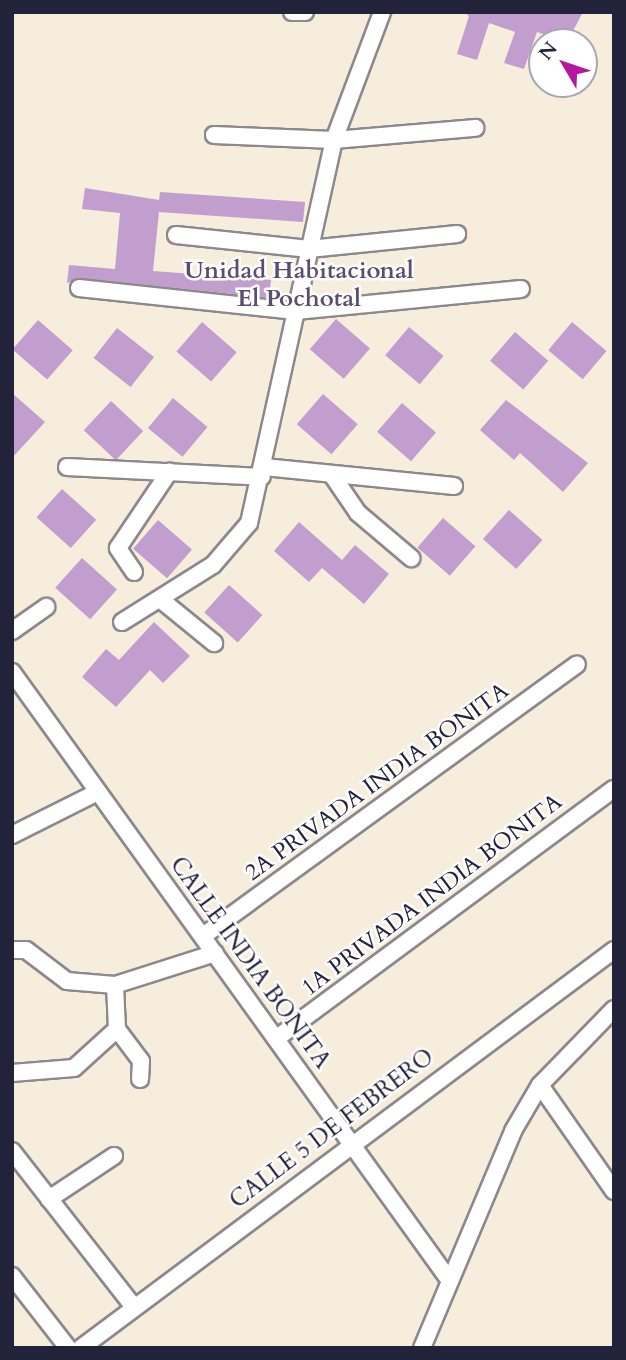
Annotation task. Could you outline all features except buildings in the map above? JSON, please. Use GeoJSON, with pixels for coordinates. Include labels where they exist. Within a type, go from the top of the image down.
{"type":"FeatureCollection","features":[{"type":"Feature","properties":{"kind":"street"},"geometry":{"type":"LineString","coordinates":[[122,622],[213,565],[240,533],[263,472],[334,140],[383,12]]}},
{"type":"Feature","properties":{"kind":"street"},"geometry":{"type":"LineString","coordinates":[[214,135],[334,140],[475,128]]}},
{"type":"Feature","properties":{"kind":"street"},"geometry":{"type":"LineString","coordinates":[[176,235],[309,249],[457,234]]}},
{"type":"Feature","properties":{"kind":"street"},"geometry":{"type":"LineString","coordinates":[[79,288],[296,311],[521,289]]}},
{"type":"Feature","properties":{"kind":"street"},"geometry":{"type":"LineString","coordinates":[[66,467],[332,475],[454,486]]}},
{"type":"Feature","properties":{"kind":"street"},"geometry":{"type":"LineString","coordinates":[[134,572],[118,548],[169,472]]}},
{"type":"Feature","properties":{"kind":"street"},"geometry":{"type":"LineString","coordinates":[[332,475],[358,513],[411,558]]}},
{"type":"Feature","properties":{"kind":"street"},"geometry":{"type":"LineString","coordinates":[[160,599],[214,643]]}},
{"type":"Feature","properties":{"kind":"street"},"geometry":{"type":"LineString","coordinates":[[12,631],[46,607]]}},
{"type":"Feature","properties":{"kind":"street","name":"2A PRIVADA INDIA BONITA"},"geometry":{"type":"LineString","coordinates":[[203,936],[577,664]]}},
{"type":"Feature","properties":{"kind":"street","name":"CALLE INDIA BONITA"},"geometry":{"type":"LineString","coordinates":[[12,672],[96,793],[277,1038],[450,1281]]}},
{"type":"Feature","properties":{"kind":"street","name":"1A PRIVADA INDIA BONITA"},"geometry":{"type":"LineString","coordinates":[[277,1038],[614,789]]}},
{"type":"Feature","properties":{"kind":"street"},"geometry":{"type":"LineString","coordinates":[[12,835],[96,793]]}},
{"type":"Feature","properties":{"kind":"street"},"geometry":{"type":"LineString","coordinates":[[12,950],[26,950],[67,981],[115,985],[215,953]]}},
{"type":"Feature","properties":{"kind":"street","name":"CALLE 5 DE FEBRERO"},"geometry":{"type":"LineString","coordinates":[[81,1348],[351,1141],[614,950]]}},
{"type":"Feature","properties":{"kind":"street"},"geometry":{"type":"LineString","coordinates":[[115,985],[117,1029],[141,1061],[140,1079]]}},
{"type":"Feature","properties":{"kind":"street"},"geometry":{"type":"LineString","coordinates":[[422,1348],[513,1131],[540,1085],[614,1009]]}},
{"type":"Feature","properties":{"kind":"street"},"geometry":{"type":"LineString","coordinates":[[12,1073],[74,1068],[117,1029]]}},
{"type":"Feature","properties":{"kind":"street"},"geometry":{"type":"LineString","coordinates":[[540,1085],[614,1191]]}},
{"type":"Feature","properties":{"kind":"street"},"geometry":{"type":"LineString","coordinates":[[12,1151],[134,1307]]}},
{"type":"Feature","properties":{"kind":"street"},"geometry":{"type":"LineString","coordinates":[[49,1199],[114,1157]]}},
{"type":"Feature","properties":{"kind":"street"},"geometry":{"type":"LineString","coordinates":[[12,1276],[68,1348]]}},
{"type":"Feature","properties":{"kind":"district","name":"Unidad Habitacional El Pochotal"},"geometry":{"type":"Point","coordinates":[299,285]}}]}
